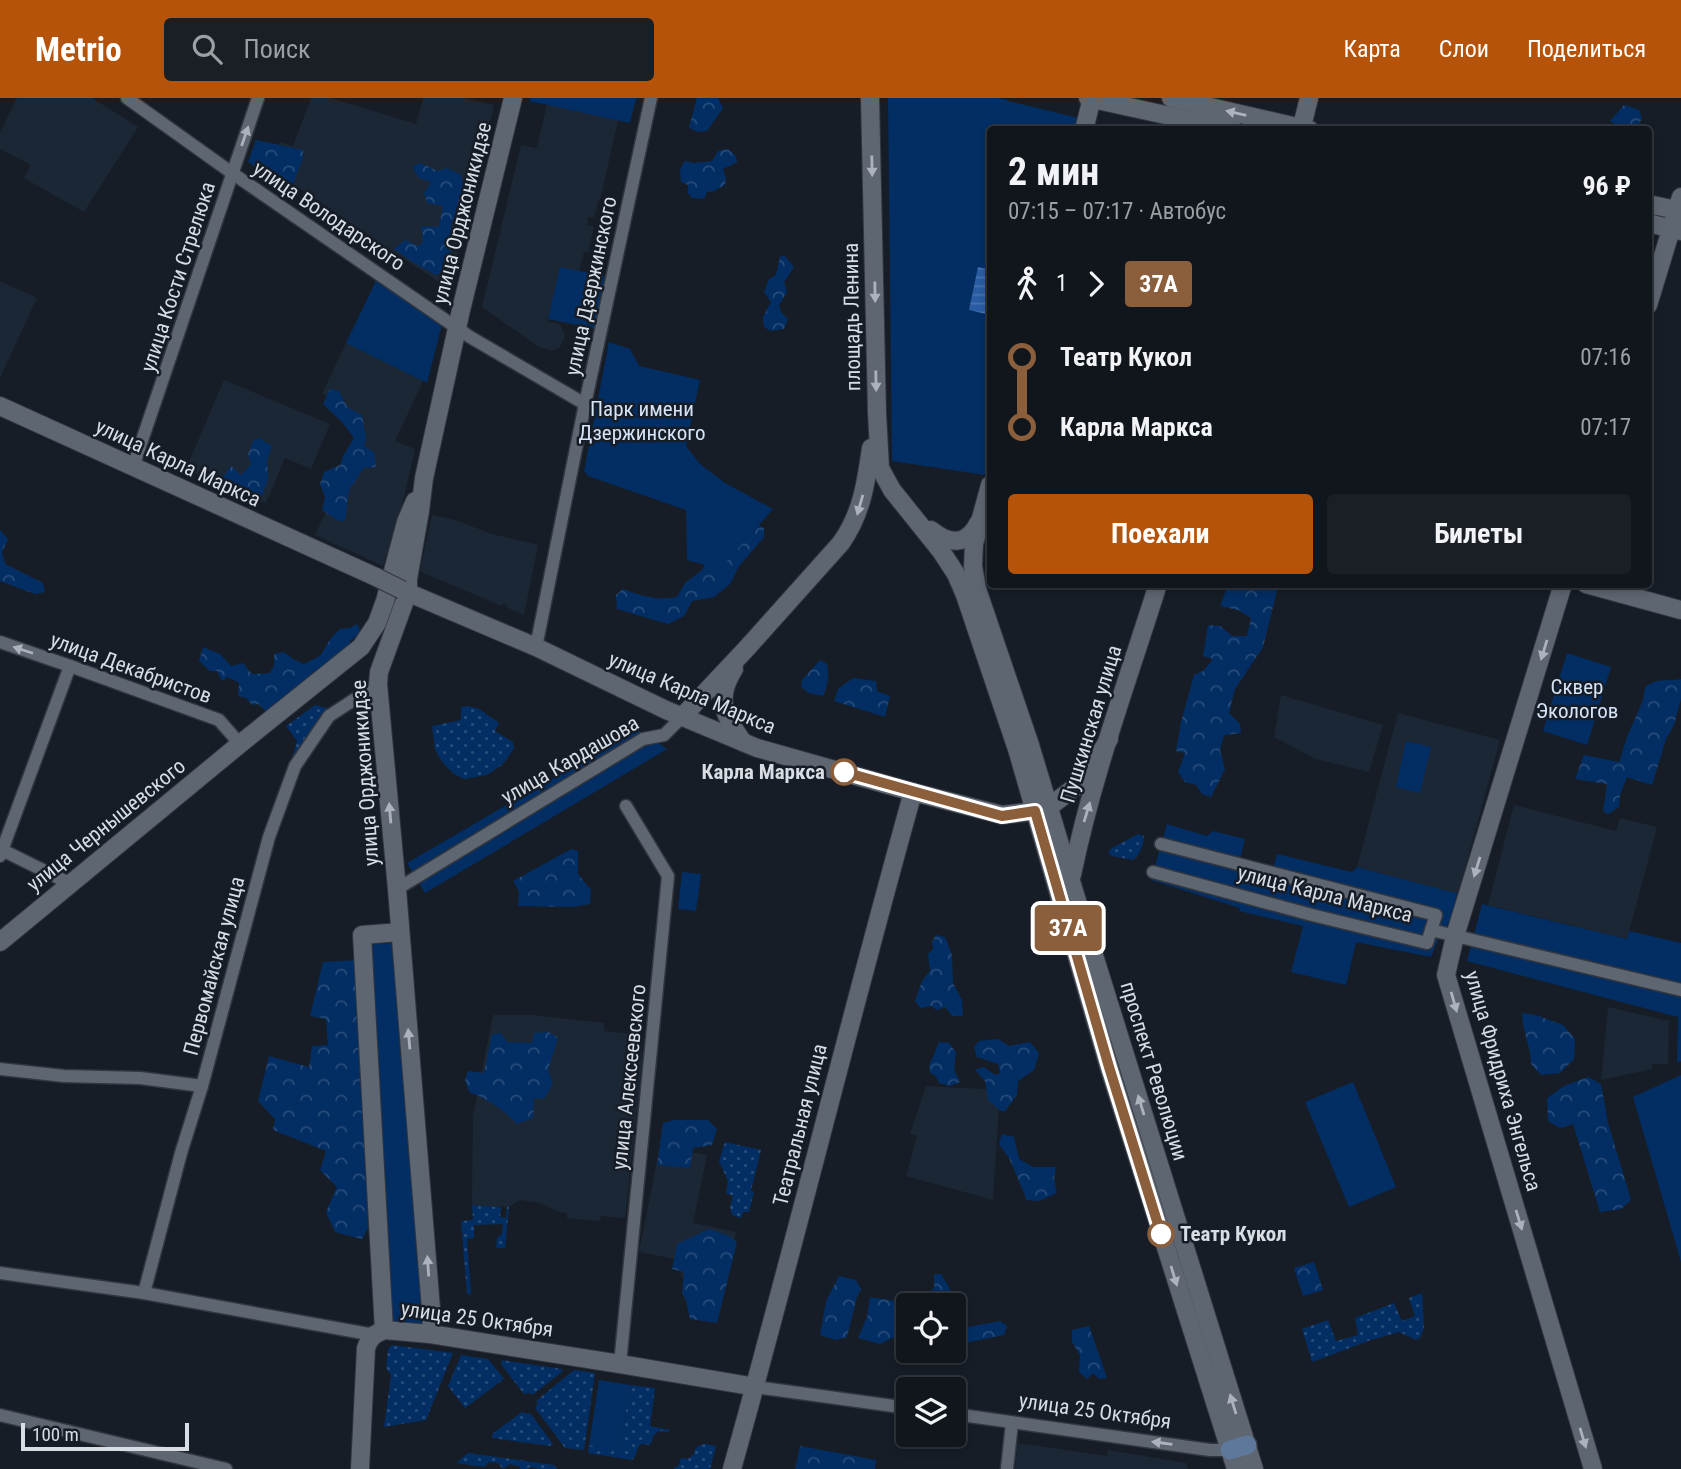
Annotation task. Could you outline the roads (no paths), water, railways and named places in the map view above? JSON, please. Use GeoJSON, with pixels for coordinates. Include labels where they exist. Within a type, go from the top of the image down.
{"type":"FeatureCollection","features":[{"type":"Feature","properties":{"kind":"street","name":"улица Володарского"},"geometry":{"type":"LineString","coordinates":[[127,98],[470,337],[585,404]]}},
{"type":"Feature","properties":{"kind":"street","name":"улица Кости Стрелюка"},"geometry":{"type":"LineString","coordinates":[[133,467],[258,98]]}},
{"type":"Feature","properties":{"kind":"street","name":"улица Орджоникидзе"},"geometry":{"type":"LineString","coordinates":[[430,1334],[432,1321],[424,1218],[378,684],[379,672],[408,579],[424,478],[513,98]]}},
{"type":"Feature","properties":{"kind":"street","name":"улица Дзержинского"},"geometry":{"type":"LineString","coordinates":[[536,647],[651,98]]}},
{"type":"Feature","properties":{"kind":"street","name":"площадь Ленина"},"geometry":{"type":"LineString","coordinates":[[870,98],[880,468],[892,490],[956,574]]}},
{"type":"Feature","properties":{"kind":"street"},"geometry":{"type":"LineString","coordinates":[[1085,126],[1090,98],[1216,126]]}},
{"type":"Feature","properties":{"kind":"street"},"geometry":{"type":"LineString","coordinates":[[1171,98],[1291,126]]}},
{"type":"Feature","properties":{"kind":"street"},"geometry":{"type":"LineString","coordinates":[[1304,126],[1309,98]]}},
{"type":"Feature","properties":{"kind":"street"},"geometry":{"type":"LineString","coordinates":[[1652,204],[1680,206],[1676,230],[1652,294]]}},
{"type":"Feature","properties":{"kind":"street"},"geometry":{"type":"LineString","coordinates":[[1652,224],[1676,230]]}},
{"type":"Feature","properties":{"kind":"street","name":"улица Карла Маркса"},"geometry":{"type":"LineString","coordinates":[[0,406],[376,578],[536,647],[681,717],[744,743],[1002,816],[1042,809],[1083,781],[1109,739]]}},
{"type":"Feature","properties":{"kind":"street","name":"улица Кардашова"},"geometry":{"type":"LineString","coordinates":[[397,889],[643,739],[664,735],[747,648],[834,552],[851,529],[863,493],[877,414]]}},
{"type":"Feature","properties":{"kind":"street","name":"улица Чернышевского"},"geometry":{"type":"LineString","coordinates":[[0,942],[361,647],[377,623],[386,601],[406,522],[424,478]]}},
{"type":"Feature","properties":{"kind":"street","name":"площадь Ленина"},"geometry":{"type":"LineString","coordinates":[[973,566],[974,544],[987,496]]}},
{"type":"Feature","properties":{"kind":"street","name":"площадь Ленина"},"geometry":{"type":"LineString","coordinates":[[919,522],[939,537],[960,541],[974,532],[982,514]]}},
{"type":"Feature","properties":{"kind":"street","name":"проспект Революции"},"geometry":{"type":"LineString","coordinates":[[973,566],[977,589],[1030,746],[1042,809],[1109,1067],[1181,1299],[1238,1455],[1254,1469]]}},
{"type":"Feature","properties":{"kind":"street","name":"проспект Революции"},"geometry":{"type":"LineString","coordinates":[[956,574],[1017,749],[1071,878],[1238,1455]]}},
{"type":"Feature","properties":{"kind":"street","name":"Пушкинская улица"},"geometry":{"type":"LineString","coordinates":[[1071,878],[1080,836],[1157,588]]}},
{"type":"Feature","properties":{"kind":"street","name":"улица Фридриха Энгельса"},"geometry":{"type":"LineString","coordinates":[[1562,588],[1455,936],[1446,975],[1593,1469]]}},
{"type":"Feature","properties":{"kind":"street"},"geometry":{"type":"LineString","coordinates":[[1601,588],[1681,610]]}},
{"type":"Feature","properties":{"kind":"street","name":"улица Декабристов"},"geometry":{"type":"LineString","coordinates":[[0,642],[219,720],[240,744]]}},
{"type":"Feature","properties":{"kind":"street","name":"улица Кардашова"},"geometry":{"type":"LineString","coordinates":[[744,743],[729,723],[723,708],[727,681],[747,648]]}},
{"type":"Feature","properties":{"kind":"street"},"geometry":{"type":"LineString","coordinates":[[70,666],[1,851],[71,884]]}},
{"type":"Feature","properties":{"kind":"street","name":"Первомайская улица"},"geometry":{"type":"LineString","coordinates":[[144,1293],[269,837],[295,766],[329,716],[378,684]]}},
{"type":"Feature","properties":{"kind":"street","name":"Театральная улица"},"geometry":{"type":"LineString","coordinates":[[732,1469],[913,792]]}},
{"type":"Feature","properties":{"kind":"street","name":"улица Алексеевского"},"geometry":{"type":"LineString","coordinates":[[620,1364],[668,876],[626,806]]}},
{"type":"Feature","properties":{"kind":"street"},"geometry":{"type":"LineString","coordinates":[[1161,844],[1436,915],[1431,930]]}},
{"type":"Feature","properties":{"kind":"street","name":"улица Карла Маркса"},"geometry":{"type":"LineString","coordinates":[[1153,872],[1427,943],[1431,930],[1681,990]]}},
{"type":"Feature","properties":{"kind":"street"},"geometry":{"type":"LineString","coordinates":[[360,1469],[366,1348],[379,1332],[362,935],[400,932]]}},
{"type":"Feature","properties":{"kind":"street"},"geometry":{"type":"LineString","coordinates":[[0,1069],[64,1076],[140,1078],[202,1086]]}},
{"type":"Feature","properties":{"kind":"street","name":"улица 25 Октября"},"geometry":{"type":"LineString","coordinates":[[0,1273],[144,1293],[379,1332],[430,1334],[756,1387],[896,1406]]}},
{"type":"Feature","properties":{"kind":"street"},"geometry":{"type":"LineString","coordinates":[[0,1415],[226,1469]]}},
{"type":"Feature","properties":{"kind":"street","name":"улица 25 Октября"},"geometry":{"type":"LineString","coordinates":[[966,1417],[1238,1455]]}},
{"type":"Feature","properties":{"kind":"street"},"geometry":{"type":"LineString","coordinates":[[1007,1469],[1012,1423]]}},
{"type":"Feature","properties":{"kind":"place","name":"Карла Маркса"},"geometry":{"type":"Point","coordinates":[844,772]}},
{"type":"Feature","properties":{"kind":"place","name":"Театр Кукол"},"geometry":{"type":"Point","coordinates":[1161,1234]}},
{"type":"Feature","properties":{"kind":"park label","name":"Парк имени Дзержинского"},"geometry":{"type":"Point","coordinates":[642,421]}},
{"type":"Feature","properties":{"kind":"park label","name":"Сквер Экологов"},"geometry":{"type":"Point","coordinates":[1577,699]}}]}
